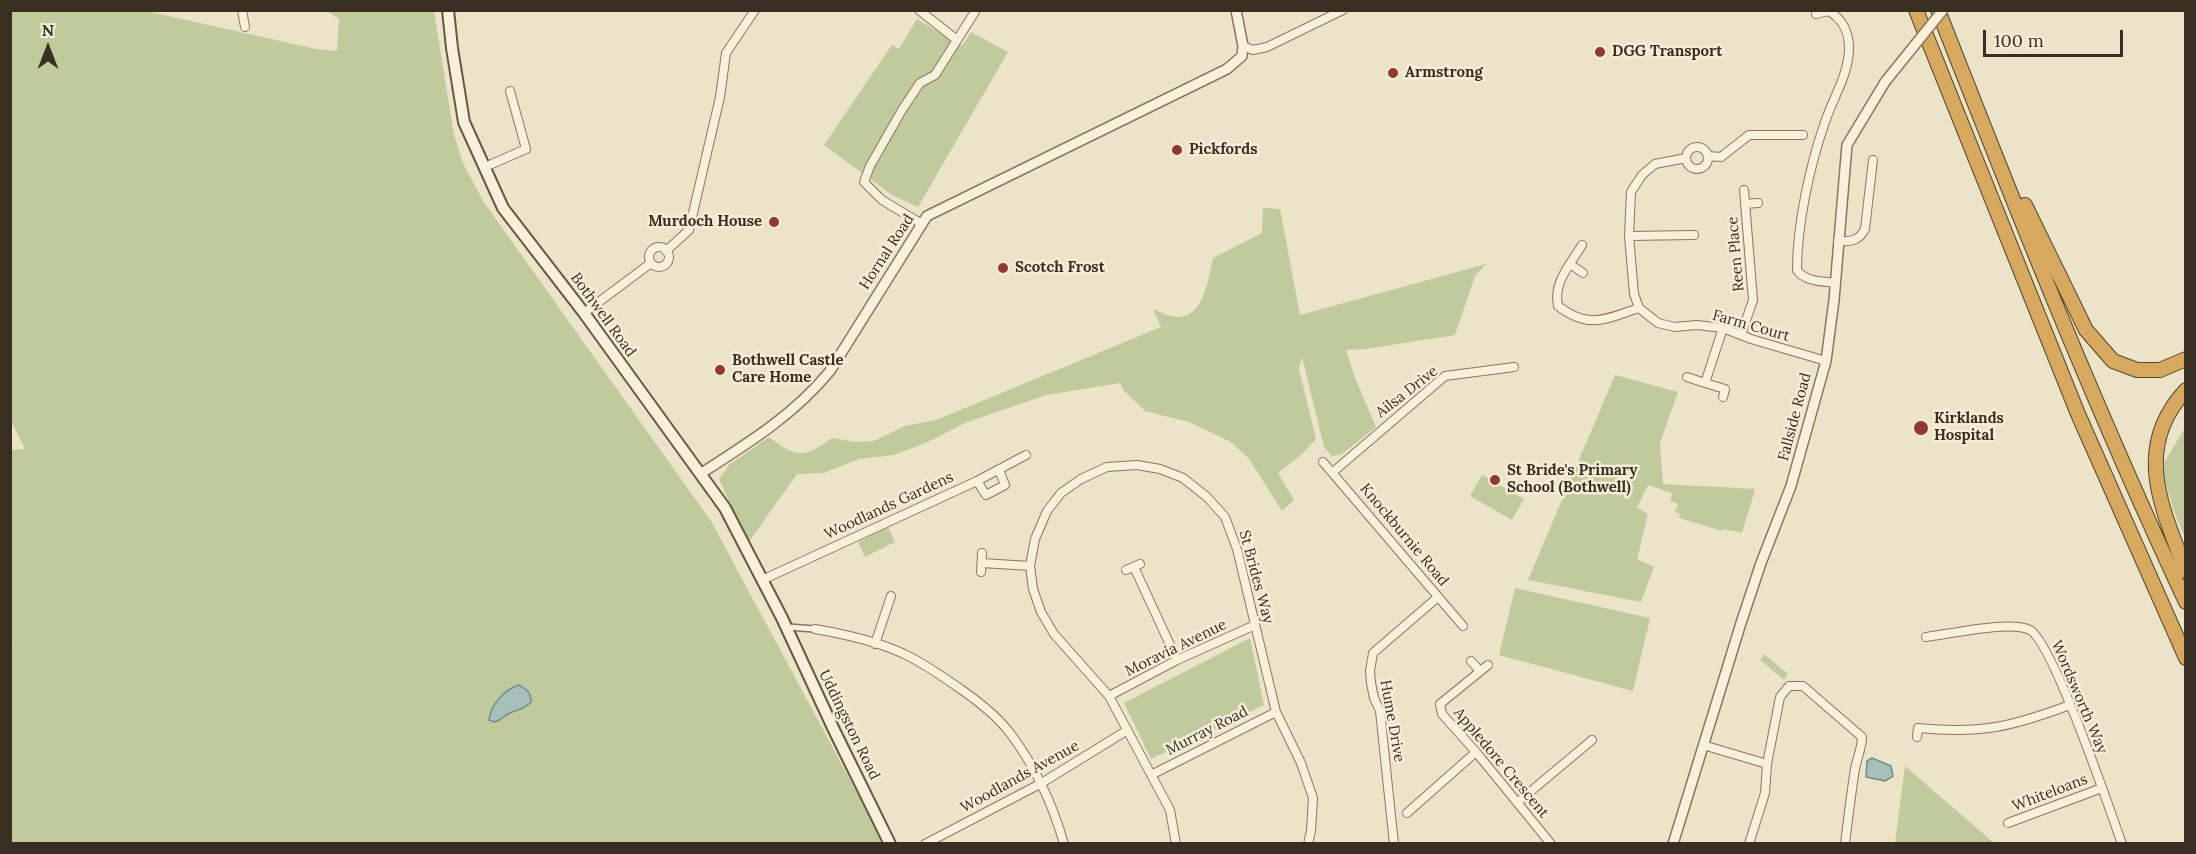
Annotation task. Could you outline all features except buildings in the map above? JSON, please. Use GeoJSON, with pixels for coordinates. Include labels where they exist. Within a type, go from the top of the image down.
{"type":"FeatureCollection","features":[{"type":"Feature","properties":{"kind":"highway"},"geometry":{"type":"LineString","coordinates":[[1916,10],[2078,414],[2186,658]]}},
{"type":"Feature","properties":{"kind":"highway"},"geometry":{"type":"LineString","coordinates":[[1940,10],[1973,100],[2066,330],[2157,541],[2186,602]]}},
{"type":"Feature","properties":{"kind":"highway"},"geometry":{"type":"LineString","coordinates":[[1973,100],[2092,339],[2113,361],[2137,370],[2160,370],[2186,359]]}},
{"type":"Feature","properties":{"kind":"highway"},"geometry":{"type":"LineString","coordinates":[[2186,390],[2178,398],[2159,433],[2154,468],[2161,506],[2186,571]]}},
{"type":"Feature","properties":{"kind":"main road","name":"Bothwell Road"},"geometry":{"type":"LineString","coordinates":[[448,11],[464,122],[503,208],[584,313],[725,508],[784,623]]}},
{"type":"Feature","properties":{"kind":"main road","name":"Uddingston Road"},"geometry":{"type":"LineString","coordinates":[[784,623],[890,843]]}},
{"type":"Feature","properties":{"kind":"street"},"geometry":{"type":"LineString","coordinates":[[242,10],[245,27]]}},
{"type":"Feature","properties":{"kind":"street"},"geometry":{"type":"LineString","coordinates":[[448,11],[454,10]]}},
{"type":"Feature","properties":{"kind":"street"},"geometry":{"type":"LineString","coordinates":[[666,251],[689,230],[720,97],[726,53],[755,10]]}},
{"type":"Feature","properties":{"kind":"street"},"geometry":{"type":"LineString","coordinates":[[919,10],[957,40]]}},
{"type":"Feature","properties":{"kind":"street"},"geometry":{"type":"LineString","coordinates":[[922,224],[882,200],[864,182],[870,166],[902,110],[920,83],[935,75],[976,10]]}},
{"type":"Feature","properties":{"kind":"street"},"geometry":{"type":"LineString","coordinates":[[1236,10],[1243,51],[1267,47],[1343,10]]}},
{"type":"Feature","properties":{"kind":"street","name":"Fallside Road"},"geometry":{"type":"LineString","coordinates":[[1673,843],[1761,563],[1791,486],[1826,361],[1847,145],[1885,82],[1940,10]]}},
{"type":"Feature","properties":{"kind":"street"},"geometry":{"type":"LineString","coordinates":[[1816,14],[1828,11],[1838,16],[1842,21],[1849,47],[1847,64],[1825,120],[1810,168],[1797,270],[1800,275],[1808,279],[1835,283]]}},
{"type":"Feature","properties":{"kind":"street","name":"Hornal Road"},"geometry":{"type":"LineString","coordinates":[[700,474],[781,420],[813,391],[830,371],[927,216],[1227,69],[1243,51]]}},
{"type":"Feature","properties":{"kind":"street"},"geometry":{"type":"LineString","coordinates":[[484,167],[526,149],[510,91]]}},
{"type":"Feature","properties":{"kind":"street"},"geometry":{"type":"LineString","coordinates":[[1708,156],[1721,157],[1749,135],[1803,135]]}},
{"type":"Feature","properties":{"kind":"street"},"geometry":{"type":"LineString","coordinates":[[1698,147],[1705,150],[1708,156],[1707,164],[1698,169],[1688,165],[1686,158],[1688,151],[1698,147]]}},
{"type":"Feature","properties":{"kind":"street"},"geometry":{"type":"LineString","coordinates":[[1582,245],[1560,280],[1556,293],[1558,306],[1589,322],[1605,321],[1639,308],[1634,294],[1629,236],[1631,192],[1642,175],[1655,164],[1686,158]]}},
{"type":"Feature","properties":{"kind":"street"},"geometry":{"type":"LineString","coordinates":[[1838,241],[1855,240],[1862,236],[1865,229],[1873,160]]}},
{"type":"Feature","properties":{"kind":"street","name":"Reen Place"},"geometry":{"type":"LineString","coordinates":[[1741,335],[1753,300],[1744,190]]}},
{"type":"Feature","properties":{"kind":"street","name":"Reen Place"},"geometry":{"type":"LineString","coordinates":[[1745,204],[1758,203]]}},
{"type":"Feature","properties":{"kind":"street"},"geometry":{"type":"LineString","coordinates":[[1629,236],[1679,239],[1694,235]]}},
{"type":"Feature","properties":{"kind":"street"},"geometry":{"type":"LineString","coordinates":[[660,248],[666,251],[669,257],[664,265],[658,267],[651,263],[649,257],[653,249],[660,248]]}},
{"type":"Feature","properties":{"kind":"street"},"geometry":{"type":"LineString","coordinates":[[584,313],[651,263]]}},
{"type":"Feature","properties":{"kind":"street"},"geometry":{"type":"LineString","coordinates":[[1570,264],[1583,273]]}},
{"type":"Feature","properties":{"kind":"street","name":"Farm Court"},"geometry":{"type":"LineString","coordinates":[[1639,308],[1658,323],[1675,327],[1697,325],[1723,328],[1826,361]]}},
{"type":"Feature","properties":{"kind":"street"},"geometry":{"type":"LineString","coordinates":[[1705,383],[1723,328]]}},
{"type":"Feature","properties":{"kind":"street","name":"Ailsa Drive"},"geometry":{"type":"LineString","coordinates":[[1333,472],[1444,376],[1514,367]]}},
{"type":"Feature","properties":{"kind":"street"},"geometry":{"type":"LineString","coordinates":[[1687,377],[1725,390],[1723,397]]}},
{"type":"Feature","properties":{"kind":"street","name":"Woodlands Gardens"},"geometry":{"type":"LineString","coordinates":[[762,580],[977,481],[1026,455]]}},
{"type":"Feature","properties":{"kind":"street","name":"Knockburnie Road"},"geometry":{"type":"LineString","coordinates":[[1323,462],[1464,626]]}},
{"type":"Feature","properties":{"kind":"street","name":"St Brides Way"},"geometry":{"type":"LineString","coordinates":[[1126,731],[1109,696],[1054,634],[1041,612],[1033,589],[1030,566],[1040,526],[1061,493],[1082,478],[1107,467],[1137,465],[1160,469],[1183,478],[1207,497],[1225,517],[1238,549],[1276,711],[1301,763],[1313,798],[1308,843]]}},
{"type":"Feature","properties":{"kind":"street"},"geometry":{"type":"LineString","coordinates":[[977,481],[986,495],[996,490],[1005,485],[999,470]]}},
{"type":"Feature","properties":{"kind":"street"},"geometry":{"type":"LineString","coordinates":[[981,572],[982,553]]}},
{"type":"Feature","properties":{"kind":"street"},"geometry":{"type":"LineString","coordinates":[[982,563],[1030,566]]}},
{"type":"Feature","properties":{"kind":"street"},"geometry":{"type":"LineString","coordinates":[[1133,567],[1177,660]]}},
{"type":"Feature","properties":{"kind":"street"},"geometry":{"type":"LineString","coordinates":[[875,644],[891,596]]}},
{"type":"Feature","properties":{"kind":"street","name":"Hume Drive"},"geometry":{"type":"LineString","coordinates":[[1394,843],[1380,711],[1371,683],[1373,653],[1438,597]]}},
{"type":"Feature","properties":{"kind":"street"},"geometry":{"type":"LineString","coordinates":[[784,623],[901,652],[917,660],[982,704],[1009,732],[1040,784],[1055,813],[1064,843]]}},
{"type":"Feature","properties":{"kind":"street","name":"Moravia Avenue"},"geometry":{"type":"LineString","coordinates":[[1109,696],[1177,660],[1255,625]]}},
{"type":"Feature","properties":{"kind":"street","name":"Wordsworth Way"},"geometry":{"type":"LineString","coordinates":[[1926,637],[2010,625],[2030,630],[2040,638],[2070,705],[2122,843]]}},
{"type":"Feature","properties":{"kind":"street"},"geometry":{"type":"LineString","coordinates":[[1471,661],[1477,673],[1488,665]]}},
{"type":"Feature","properties":{"kind":"street","name":"Appledore Crescent"},"geometry":{"type":"LineString","coordinates":[[1477,673],[1440,704],[1442,714],[1551,843]]}},
{"type":"Feature","properties":{"kind":"street"},"geometry":{"type":"LineString","coordinates":[[1749,843],[1765,793],[1767,764],[1780,697],[1790,686],[1803,686],[1862,737],[1851,793],[1845,843]]}},
{"type":"Feature","properties":{"kind":"street"},"geometry":{"type":"LineString","coordinates":[[1917,737],[1918,728],[1949,731],[1982,730],[2025,722],[2070,705]]}},
{"type":"Feature","properties":{"kind":"street","name":"Murray Road"},"geometry":{"type":"LineString","coordinates":[[1151,775],[1276,711]]}},
{"type":"Feature","properties":{"kind":"street"},"geometry":{"type":"LineString","coordinates":[[1126,731],[1170,810],[1176,843]]}},
{"type":"Feature","properties":{"kind":"street","name":"Woodlands Avenue"},"geometry":{"type":"LineString","coordinates":[[925,843],[1040,784],[1126,731]]}},
{"type":"Feature","properties":{"kind":"street"},"geometry":{"type":"LineString","coordinates":[[1518,802],[1592,740]]}},
{"type":"Feature","properties":{"kind":"street"},"geometry":{"type":"LineString","coordinates":[[1703,745],[1767,764]]}},
{"type":"Feature","properties":{"kind":"street"},"geometry":{"type":"LineString","coordinates":[[1407,813],[1476,752]]}},
{"type":"Feature","properties":{"kind":"street","name":"Whiteloans"},"geometry":{"type":"LineString","coordinates":[[2008,824],[2102,788]]}},
{"type":"Feature","properties":{"kind":"green space"},"geometry":{"type":"Polygon","coordinates":[[[11,11],[146,11],[316,49],[337,51],[339,19],[327,11],[434,11],[454,135],[463,163],[483,201],[711,521],[884,843],[11,843],[10,644],[14,644],[10,643],[10,450],[25,449],[11,421],[11,11]]]}},
{"type":"Feature","properties":{"kind":"green space"},"geometry":{"type":"Polygon","coordinates":[[[917,19],[962,46],[971,32],[1008,52],[918,207],[892,195],[824,145],[892,45],[899,49],[917,19]]]}},
{"type":"Feature","properties":{"kind":"green space"},"geometry":{"type":"Polygon","coordinates":[[[1263,208],[1280,209],[1300,315],[1486,264],[1475,276],[1455,335],[1346,350],[1376,427],[1342,454],[1332,456],[1324,447],[1302,357],[1299,369],[1316,439],[1301,455],[1278,473],[1294,500],[1282,511],[1249,459],[1231,442],[1189,422],[1145,411],[1124,391],[1120,383],[1046,395],[965,423],[930,441],[894,455],[859,459],[824,473],[797,474],[748,543],[719,479],[729,465],[769,437],[786,449],[800,453],[814,450],[832,438],[856,442],[874,441],[905,426],[936,420],[1161,327],[1153,309],[1166,315],[1182,317],[1197,307],[1206,288],[1213,258],[1262,233],[1263,208]]]}},
{"type":"Feature","properties":{"kind":"green space"},"geometry":{"type":"Polygon","coordinates":[[[1615,375],[1678,392],[1660,443],[1663,484],[1755,489],[1742,533],[1723,529],[1722,531],[1679,518],[1680,514],[1675,512],[1678,504],[1670,501],[1672,493],[1648,485],[1637,508],[1648,514],[1637,559],[1654,567],[1641,602],[1528,580],[1615,375]]]}},
{"type":"Feature","properties":{"kind":"green space"},"geometry":{"type":"Polygon","coordinates":[[[2185,428],[2185,538],[2161,468],[2185,428]]]}},
{"type":"Feature","properties":{"kind":"green space"},"geometry":{"type":"Polygon","coordinates":[[[1482,475],[1524,499],[1512,520],[1470,496],[1482,475]]]}},
{"type":"Feature","properties":{"kind":"green space"},"geometry":{"type":"Polygon","coordinates":[[[888,527],[895,542],[865,557],[858,542],[888,527]]]}},
{"type":"Feature","properties":{"kind":"green space"},"geometry":{"type":"Polygon","coordinates":[[[1515,588],[1650,618],[1633,691],[1499,655],[1515,588]]]}},
{"type":"Feature","properties":{"kind":"green space"},"geometry":{"type":"Polygon","coordinates":[[[1250,638],[1264,705],[1151,759],[1124,703],[1250,638]]]}},
{"type":"Feature","properties":{"kind":"green space"},"geometry":{"type":"Polygon","coordinates":[[[1764,654],[1788,674],[1784,680],[1760,660],[1764,654]]]}},
{"type":"Feature","properties":{"kind":"green space"},"geometry":{"type":"Polygon","coordinates":[[[1905,766],[1994,843],[1895,843],[1905,766]]]}},
{"type":"Feature","properties":{"kind":"water"},"geometry":{"type":"Polygon","coordinates":[[[519,685],[528,692],[531,702],[526,707],[495,722],[489,720],[492,708],[499,698],[508,690],[519,685]]]}},
{"type":"Feature","properties":{"kind":"water"},"geometry":{"type":"Polygon","coordinates":[[[1872,758],[1891,766],[1893,776],[1885,781],[1866,777],[1867,761],[1872,758]]]}},
{"type":"Feature","properties":{"kind":"place","name":"DGG Transport"},"geometry":{"type":"Point","coordinates":[1600,52]}},
{"type":"Feature","properties":{"kind":"place","name":"Armstrong"},"geometry":{"type":"Point","coordinates":[1393,73]}},
{"type":"Feature","properties":{"kind":"place","name":"Pickfords"},"geometry":{"type":"Point","coordinates":[1177,150]}},
{"type":"Feature","properties":{"kind":"place","name":"Murdoch House"},"geometry":{"type":"Point","coordinates":[774,222]}},
{"type":"Feature","properties":{"kind":"place","name":"Scotch Frost"},"geometry":{"type":"Point","coordinates":[1003,268]}},
{"type":"Feature","properties":{"kind":"place","name":"Bothwell Castle Care Home"},"geometry":{"type":"Point","coordinates":[720,370]}},
{"type":"Feature","properties":{"kind":"place","name":"Kirklands Hospital"},"geometry":{"type":"Point","coordinates":[1921,428]}},
{"type":"Feature","properties":{"kind":"place","name":"St Bride's Primary School (Bothwell)"},"geometry":{"type":"Point","coordinates":[1495,480]}}]}
